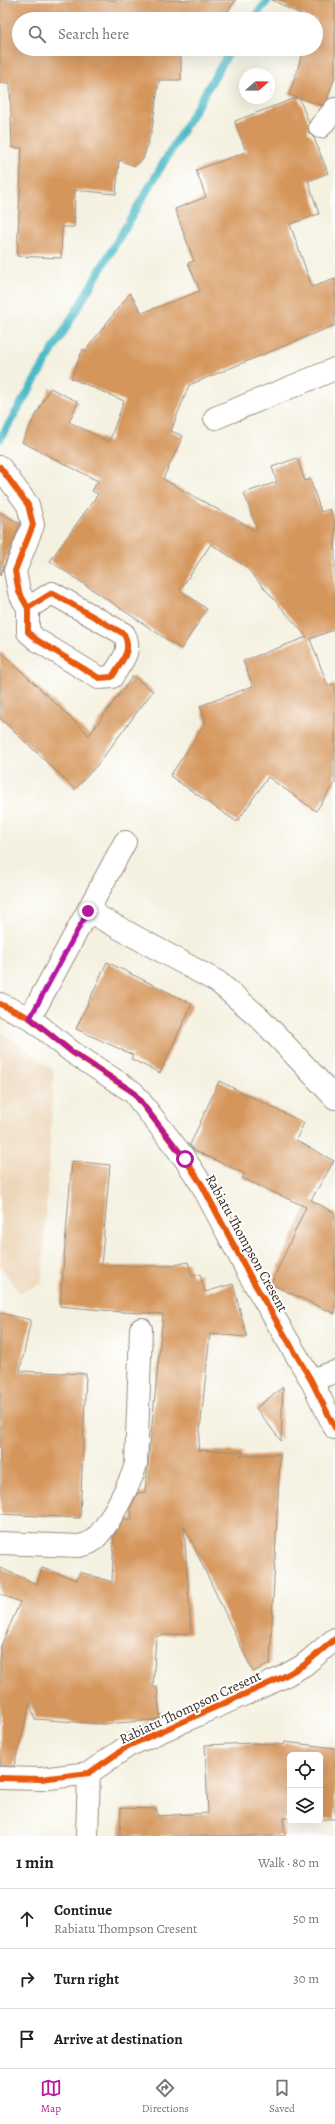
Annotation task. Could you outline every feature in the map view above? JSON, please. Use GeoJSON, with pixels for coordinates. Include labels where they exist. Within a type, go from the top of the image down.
{"type":"FeatureCollection","features":[{"type":"Feature","properties":{"kind":"street"},"geometry":{"type":"LineString","coordinates":[[320,127],[335,109]]}},
{"type":"Feature","properties":{"kind":"street"},"geometry":{"type":"LineString","coordinates":[[216,418],[335,369]]}},
{"type":"Feature","properties":{"kind":"street"},"geometry":{"type":"LineString","coordinates":[[0,467],[28,505],[33,525],[15,572],[18,592],[28,608],[28,632],[37,640],[98,678],[112,677],[127,652],[128,642],[124,634],[52,593],[28,608]]}},
{"type":"Feature","properties":{"kind":"street"},"geometry":{"type":"LineString","coordinates":[[30,1018],[125,842]]}},
{"type":"Feature","properties":{"kind":"street"},"geometry":{"type":"LineString","coordinates":[[88,911],[218,982],[260,1018],[335,1098]]}},
{"type":"Feature","properties":{"kind":"street","name":"Rabiatu Thompson Cresent"},"geometry":{"type":"LineString","coordinates":[[0,1004],[30,1018],[72,1052],[133,1092],[202,1185],[250,1276],[311,1380],[335,1428]]}},
{"type":"Feature","properties":{"kind":"street"},"geometry":{"type":"LineString","coordinates":[[0,1543],[79,1546],[91,1542],[101,1532],[132,1479],[136,1464],[140,1329]]}},
{"type":"Feature","properties":{"kind":"street"},"geometry":{"type":"LineString","coordinates":[[311,1380],[335,1372]]}},
{"type":"Feature","properties":{"kind":"street","name":"Rabiatu Thompson Cresent"},"geometry":{"type":"LineString","coordinates":[[0,1778],[41,1779],[89,1773],[128,1746],[281,1678],[304,1665],[335,1639]]}},
{"type":"Feature","properties":{"kind":"street"},"geometry":{"type":"LineString","coordinates":[[87,1836],[89,1773]]}},
{"type":"Feature","properties":{"kind":"shaded area"},"geometry":{"type":"Polygon","coordinates":[[[0,1030],[54,1071],[42,1284],[19,1292],[0,1266],[0,1030]]]}},
{"type":"Feature","properties":{"kind":"building"},"geometry":{"type":"Polygon","coordinates":[[[0,0],[236,0],[227,12],[12,12],[12,56],[181,56],[181,80],[159,80],[152,129],[143,159],[135,166],[119,160],[116,194],[75,190],[74,227],[62,227],[61,258],[17,256],[22,148],[12,148],[10,83],[0,83],[0,0]]]}},
{"type":"Feature","properties":{"kind":"building"},"geometry":{"type":"Polygon","coordinates":[[[272,0],[335,0],[335,76],[327,100],[322,105],[299,98],[309,123],[308,132],[314,138],[328,173],[308,181],[319,214],[290,224],[312,287],[335,279],[335,325],[189,385],[171,431],[183,436],[163,479],[258,532],[244,493],[277,482],[272,467],[297,458],[305,481],[310,479],[321,512],[330,509],[335,522],[335,629],[310,639],[328,686],[335,684],[335,783],[316,811],[268,777],[237,822],[170,776],[206,722],[200,706],[253,686],[243,661],[307,637],[245,566],[211,544],[180,590],[207,609],[181,649],[50,561],[98,494],[92,491],[98,481],[22,442],[50,388],[78,402],[69,422],[109,442],[124,401],[71,378],[83,349],[85,351],[130,293],[142,313],[200,291],[188,263],[194,261],[175,209],[206,197],[196,170],[246,152],[235,121],[298,97],[289,95],[302,56],[323,56],[323,12],[296,12],[272,0]]]}},
{"type":"Feature","properties":{"kind":"building"},"geometry":{"type":"Polygon","coordinates":[[[0,512],[20,524],[0,576],[0,512]]]}},
{"type":"Feature","properties":{"kind":"building"},"geometry":{"type":"Polygon","coordinates":[[[0,651],[89,735],[133,676],[153,691],[98,764],[75,789],[0,718],[0,651]]]}},
{"type":"Feature","properties":{"kind":"building"},"geometry":{"type":"Polygon","coordinates":[[[107,962],[192,1004],[160,1073],[131,1059],[133,1055],[76,1029],[107,962]]]}},
{"type":"Feature","properties":{"kind":"building"},"geometry":{"type":"Polygon","coordinates":[[[219,1081],[304,1123],[296,1140],[334,1161],[311,1200],[335,1213],[335,1314],[271,1284],[306,1207],[242,1178],[245,1174],[194,1150],[190,1145],[219,1081]]]}},
{"type":"Feature","properties":{"kind":"building"},"geometry":{"type":"Polygon","coordinates":[[[72,1161],[110,1165],[101,1266],[171,1266],[188,1262],[192,1276],[200,1274],[205,1292],[233,1284],[247,1337],[210,1334],[198,1450],[244,1452],[240,1456],[280,1454],[270,1664],[253,1672],[184,1526],[191,1633],[156,1636],[153,1687],[157,1687],[160,1718],[155,1720],[103,1724],[35,1719],[30,1703],[14,1766],[0,1766],[0,1648],[20,1602],[0,1594],[0,1568],[37,1584],[42,1568],[77,1580],[80,1572],[112,1582],[114,1535],[124,1519],[132,1519],[131,1506],[138,1493],[145,1492],[163,1314],[60,1306],[72,1161]]]}},
{"type":"Feature","properties":{"kind":"building"},"geometry":{"type":"Polygon","coordinates":[[[0,1313],[31,1320],[20,1371],[86,1374],[80,1518],[0,1514],[0,1313]]]}},
{"type":"Feature","properties":{"kind":"building"},"geometry":{"type":"Polygon","coordinates":[[[283,1387],[281,1441],[256,1408],[283,1387]]]}},
{"type":"Feature","properties":{"kind":"building"},"geometry":{"type":"Polygon","coordinates":[[[285,1742],[335,1748],[335,1819],[323,1819],[323,1752],[287,1752],[287,1818],[283,1818],[285,1836],[120,1836],[121,1808],[157,1809],[157,1816],[208,1813],[205,1745],[254,1743],[284,1745],[285,1742]]]}},
{"type":"Feature","properties":{"kind":"waterway"},"geometry":{"type":"LineString","coordinates":[[259,12],[268,0]]}},
{"type":"Feature","properties":{"kind":"waterway"},"geometry":{"type":"LineString","coordinates":[[0,439],[227,56]]}},
{"type":"Feature","properties":{"kind":"cycle path"},"geometry":{"type":"LineString","coordinates":[[0,467],[28,505],[33,525],[15,571],[19,592],[28,608],[28,632],[37,640],[99,678],[112,677],[127,651],[124,634],[52,593],[28,608]]}},
{"type":"Feature","properties":{"kind":"cycle path"},"geometry":{"type":"LineString","coordinates":[[0,1004],[30,1018],[72,1052],[133,1092],[185,1159],[202,1185],[250,1276],[311,1380],[335,1428]]}},
{"type":"Feature","properties":{"kind":"cycle path"},"geometry":{"type":"LineString","coordinates":[[0,1778],[41,1779],[89,1773],[128,1746],[281,1678],[304,1665],[335,1639]]}},
{"type":"Feature","properties":{"kind":"route"},"geometry":{"type":"LineString","coordinates":[[88,911],[30,1018],[72,1052],[133,1092],[185,1159]]}}]}
